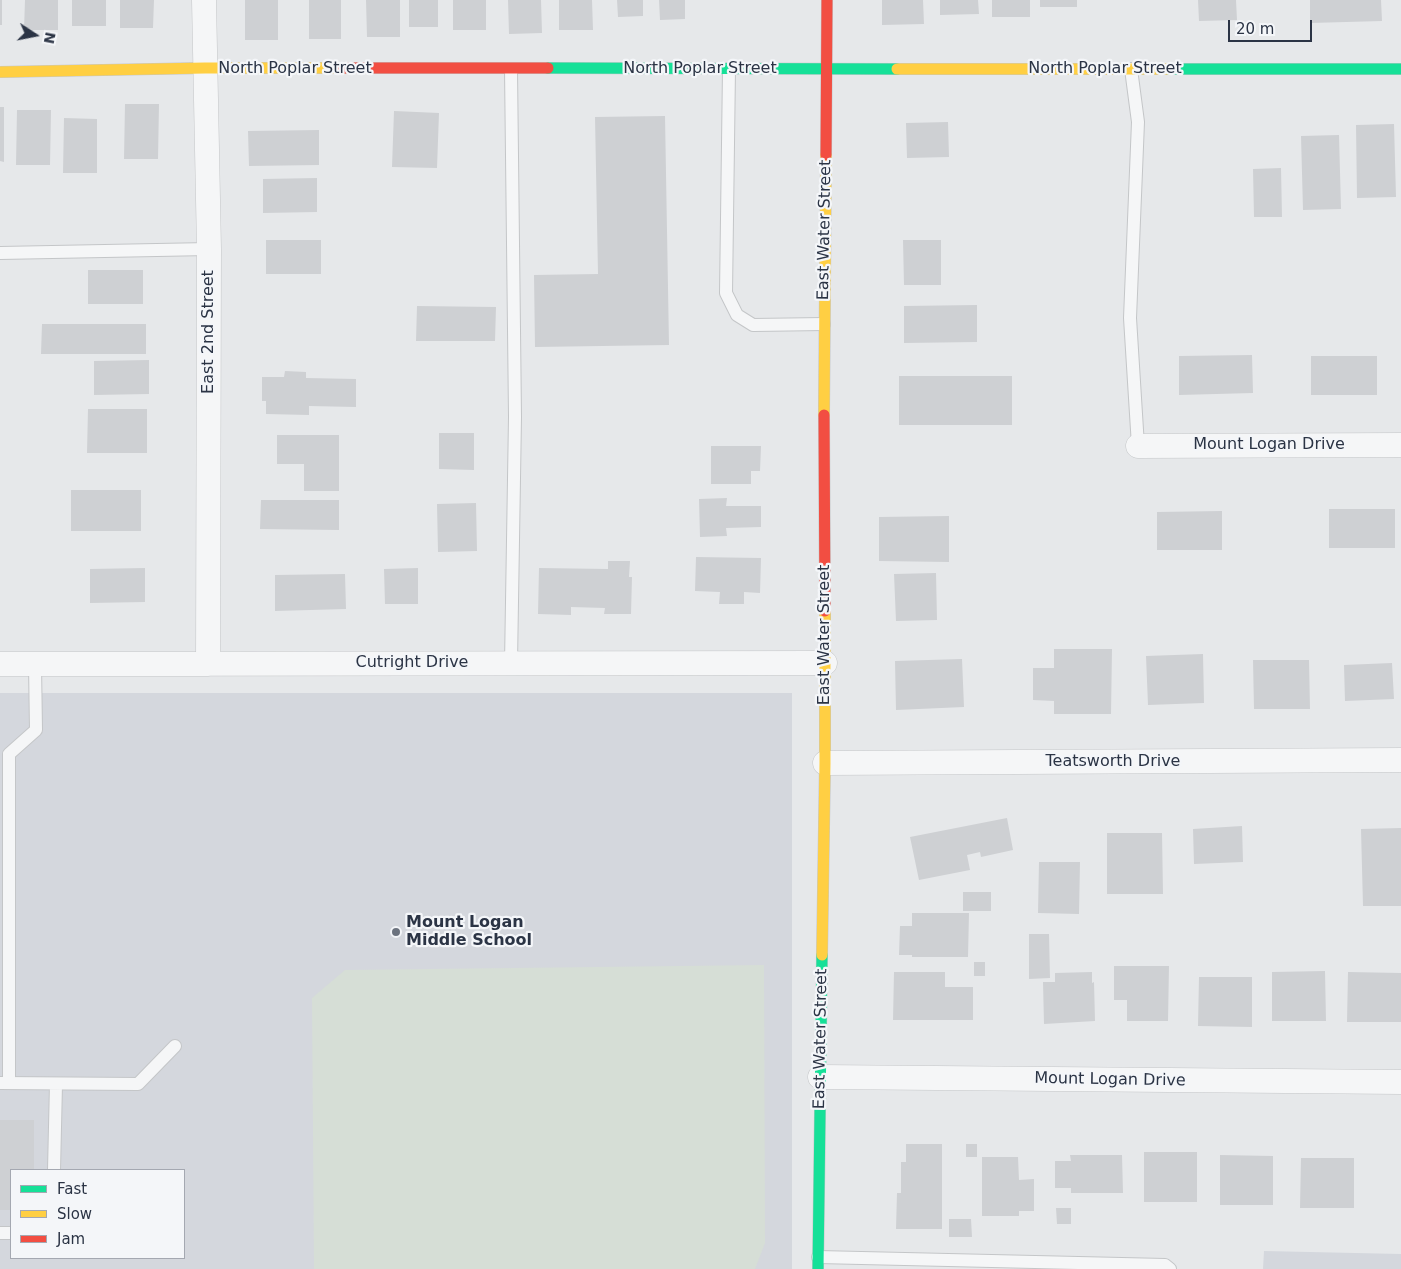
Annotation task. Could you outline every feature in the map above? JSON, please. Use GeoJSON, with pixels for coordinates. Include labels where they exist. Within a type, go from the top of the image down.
{"type":"FeatureCollection","features":[{"type":"Feature","properties":{"kind":"street","name":"East 2nd Street"},"geometry":{"type":"LineString","coordinates":[[204,0],[209,249],[208,664]]}},
{"type":"Feature","properties":{"kind":"street","name":"East Water Street"},"geometry":{"type":"LineString","coordinates":[[818,1263],[825,763],[824,324],[827,0]]}},
{"type":"Feature","properties":{"kind":"street","name":"North Poplar Street"},"geometry":{"type":"LineString","coordinates":[[0,72],[205,68],[1401,69]]}},
{"type":"Feature","properties":{"kind":"street","name":"Mount Logan Drive"},"geometry":{"type":"LineString","coordinates":[[1138,446],[1401,444]]}},
{"type":"Feature","properties":{"kind":"street","name":"Cutright Drive"},"geometry":{"type":"LineString","coordinates":[[0,664],[825,663]]}},
{"type":"Feature","properties":{"kind":"street","name":"Teatsworth Drive"},"geometry":{"type":"LineString","coordinates":[[825,763],[1401,760]]}},
{"type":"Feature","properties":{"kind":"street","name":"Mount Logan Drive"},"geometry":{"type":"LineString","coordinates":[[820,1077],[1401,1082]]}},
{"type":"Feature","properties":{"kind":"lane"},"geometry":{"type":"LineString","coordinates":[[511,69],[515,417],[511,662]]}},
{"type":"Feature","properties":{"kind":"lane"},"geometry":{"type":"LineString","coordinates":[[729,69],[726,293],[737,315],[753,325],[824,324]]}},
{"type":"Feature","properties":{"kind":"lane"},"geometry":{"type":"LineString","coordinates":[[1131,69],[1138,122],[1130,318],[1138,446]]}},
{"type":"Feature","properties":{"kind":"lane"},"geometry":{"type":"LineString","coordinates":[[0,254],[209,249]]}},
{"type":"Feature","properties":{"kind":"lane"},"geometry":{"type":"LineString","coordinates":[[34,665],[36,730],[9,754],[5,1083],[138,1084],[175,1046]]}},
{"type":"Feature","properties":{"kind":"lane"},"geometry":{"type":"LineString","coordinates":[[54,1169],[56,1084]]}},
{"type":"Feature","properties":{"kind":"lane"},"geometry":{"type":"LineString","coordinates":[[818,1263],[1165,1265],[1170,1269]]}},
{"type":"Feature","properties":{"kind":"shaded area","name":"Mount Logan Middle School"},"geometry":{"type":"Polygon","coordinates":[[[0,693],[792,693],[792,1269],[0,1269],[0,693]]]}},
{"type":"Feature","properties":{"kind":"shaded area"},"geometry":{"type":"Polygon","coordinates":[[[764,965],[765,1243],[755,1269],[314,1269],[312,998],[345,970],[764,965]]]}},
{"type":"Feature","properties":{"kind":"shaded area"},"geometry":{"type":"Polygon","coordinates":[[[1264,1251],[1401,1254],[1401,1269],[1263,1269],[1264,1251]]]}},
{"type":"Feature","properties":{"kind":"building"},"geometry":{"type":"Polygon","coordinates":[[[0,0],[2,0],[2,25],[0,25],[0,0]]]}},
{"type":"Feature","properties":{"kind":"building"},"geometry":{"type":"Polygon","coordinates":[[[25,0],[58,0],[58,30],[24,30],[25,0]]]}},
{"type":"Feature","properties":{"kind":"building"},"geometry":{"type":"Polygon","coordinates":[[[72,0],[106,0],[106,26],[72,26],[72,0]]]}},
{"type":"Feature","properties":{"kind":"building"},"geometry":{"type":"Polygon","coordinates":[[[120,0],[154,0],[153,28],[120,28],[120,0]]]}},
{"type":"Feature","properties":{"kind":"building"},"geometry":{"type":"Polygon","coordinates":[[[245,0],[278,0],[278,40],[245,40],[245,0]]]}},
{"type":"Feature","properties":{"kind":"building"},"geometry":{"type":"Polygon","coordinates":[[[309,0],[341,0],[341,39],[309,39],[309,0]]]}},
{"type":"Feature","properties":{"kind":"building"},"geometry":{"type":"Polygon","coordinates":[[[366,0],[400,0],[400,37],[367,37],[366,0]]]}},
{"type":"Feature","properties":{"kind":"building"},"geometry":{"type":"Polygon","coordinates":[[[409,0],[438,0],[438,27],[409,27],[409,0]]]}},
{"type":"Feature","properties":{"kind":"building"},"geometry":{"type":"Polygon","coordinates":[[[453,0],[486,0],[486,30],[453,30],[453,0]]]}},
{"type":"Feature","properties":{"kind":"building"},"geometry":{"type":"Polygon","coordinates":[[[508,0],[541,0],[542,33],[509,34],[508,0]]]}},
{"type":"Feature","properties":{"kind":"building"},"geometry":{"type":"Polygon","coordinates":[[[559,0],[592,0],[593,30],[559,30],[559,0]]]}},
{"type":"Feature","properties":{"kind":"building"},"geometry":{"type":"Polygon","coordinates":[[[617,0],[643,0],[643,16],[618,17],[617,0]]]}},
{"type":"Feature","properties":{"kind":"building"},"geometry":{"type":"Polygon","coordinates":[[[659,0],[685,0],[685,19],[660,20],[659,0]]]}},
{"type":"Feature","properties":{"kind":"building"},"geometry":{"type":"Polygon","coordinates":[[[882,0],[923,0],[924,24],[882,25],[882,0]]]}},
{"type":"Feature","properties":{"kind":"building"},"geometry":{"type":"Polygon","coordinates":[[[940,0],[978,0],[979,14],[940,15],[940,0]]]}},
{"type":"Feature","properties":{"kind":"building"},"geometry":{"type":"Polygon","coordinates":[[[992,0],[1030,0],[1030,17],[992,17],[992,0]]]}},
{"type":"Feature","properties":{"kind":"building"},"geometry":{"type":"Polygon","coordinates":[[[1040,0],[1077,0],[1077,7],[1040,7],[1040,0]]]}},
{"type":"Feature","properties":{"kind":"building"},"geometry":{"type":"Polygon","coordinates":[[[1198,0],[1236,0],[1237,20],[1199,21],[1198,0]]]}},
{"type":"Feature","properties":{"kind":"building"},"geometry":{"type":"Polygon","coordinates":[[[1310,0],[1381,0],[1382,21],[1310,23],[1310,0]]]}},
{"type":"Feature","properties":{"kind":"building"},"geometry":{"type":"Polygon","coordinates":[[[125,104],[159,104],[158,159],[124,159],[125,104]]]}},
{"type":"Feature","properties":{"kind":"building"},"geometry":{"type":"Polygon","coordinates":[[[0,107],[4,107],[4,162],[0,161],[0,107]]]}},
{"type":"Feature","properties":{"kind":"building"},"geometry":{"type":"Polygon","coordinates":[[[17,110],[51,110],[50,165],[16,165],[17,110]]]}},
{"type":"Feature","properties":{"kind":"building"},"geometry":{"type":"Polygon","coordinates":[[[394,111],[439,113],[437,168],[392,167],[394,111]]]}},
{"type":"Feature","properties":{"kind":"building"},"geometry":{"type":"Polygon","coordinates":[[[665,116],[669,345],[535,347],[534,275],[598,274],[595,117],[665,116]]]}},
{"type":"Feature","properties":{"kind":"building"},"geometry":{"type":"Polygon","coordinates":[[[64,118],[97,119],[97,173],[63,173],[64,118]]]}},
{"type":"Feature","properties":{"kind":"building"},"geometry":{"type":"Polygon","coordinates":[[[948,122],[949,157],[907,158],[906,123],[948,122]]]}},
{"type":"Feature","properties":{"kind":"building"},"geometry":{"type":"Polygon","coordinates":[[[1394,124],[1396,197],[1357,198],[1356,125],[1394,124]]]}},
{"type":"Feature","properties":{"kind":"building"},"geometry":{"type":"Polygon","coordinates":[[[319,130],[319,165],[249,166],[248,131],[319,130]]]}},
{"type":"Feature","properties":{"kind":"building"},"geometry":{"type":"Polygon","coordinates":[[[1339,135],[1341,209],[1303,210],[1301,136],[1339,135]]]}},
{"type":"Feature","properties":{"kind":"building"},"geometry":{"type":"Polygon","coordinates":[[[1281,168],[1282,217],[1254,217],[1253,169],[1281,168]]]}},
{"type":"Feature","properties":{"kind":"building"},"geometry":{"type":"Polygon","coordinates":[[[317,178],[317,212],[263,213],[263,179],[317,178]]]}},
{"type":"Feature","properties":{"kind":"building"},"geometry":{"type":"Polygon","coordinates":[[[266,240],[321,240],[321,274],[266,274],[266,240]]]}},
{"type":"Feature","properties":{"kind":"building"},"geometry":{"type":"Polygon","coordinates":[[[903,240],[941,240],[941,285],[904,285],[903,240]]]}},
{"type":"Feature","properties":{"kind":"building"},"geometry":{"type":"Polygon","coordinates":[[[88,270],[143,270],[143,304],[88,304],[88,270]]]}},
{"type":"Feature","properties":{"kind":"building"},"geometry":{"type":"Polygon","coordinates":[[[977,305],[977,342],[904,343],[904,306],[977,305]]]}},
{"type":"Feature","properties":{"kind":"building"},"geometry":{"type":"Polygon","coordinates":[[[417,306],[496,307],[495,341],[416,341],[417,306]]]}},
{"type":"Feature","properties":{"kind":"building"},"geometry":{"type":"Polygon","coordinates":[[[42,324],[146,324],[146,354],[41,354],[42,324]]]}},
{"type":"Feature","properties":{"kind":"building"},"geometry":{"type":"Polygon","coordinates":[[[1252,355],[1253,393],[1179,395],[1179,356],[1252,355]]]}},
{"type":"Feature","properties":{"kind":"building"},"geometry":{"type":"Polygon","coordinates":[[[1311,356],[1377,356],[1377,395],[1311,395],[1311,356]]]}},
{"type":"Feature","properties":{"kind":"building"},"geometry":{"type":"Polygon","coordinates":[[[149,360],[149,394],[94,395],[94,361],[149,360]]]}},
{"type":"Feature","properties":{"kind":"building"},"geometry":{"type":"Polygon","coordinates":[[[285,371],[306,372],[306,378],[356,379],[356,407],[309,406],[309,415],[266,414],[266,401],[262,401],[262,377],[284,377],[285,371]]]}},
{"type":"Feature","properties":{"kind":"building"},"geometry":{"type":"Polygon","coordinates":[[[899,376],[1012,376],[1012,425],[899,425],[899,376]]]}},
{"type":"Feature","properties":{"kind":"building"},"geometry":{"type":"Polygon","coordinates":[[[88,409],[147,409],[147,453],[87,453],[88,409]]]}},
{"type":"Feature","properties":{"kind":"building"},"geometry":{"type":"Polygon","coordinates":[[[439,433],[474,433],[474,470],[439,469],[439,433]]]}},
{"type":"Feature","properties":{"kind":"building"},"geometry":{"type":"Polygon","coordinates":[[[277,435],[339,435],[339,491],[304,491],[304,464],[277,464],[277,435]]]}},
{"type":"Feature","properties":{"kind":"building"},"geometry":{"type":"Polygon","coordinates":[[[711,446],[761,446],[760,471],[751,471],[751,484],[711,484],[711,446]]]}},
{"type":"Feature","properties":{"kind":"building"},"geometry":{"type":"Polygon","coordinates":[[[71,490],[141,490],[141,531],[71,531],[71,490]]]}},
{"type":"Feature","properties":{"kind":"building"},"geometry":{"type":"Polygon","coordinates":[[[727,498],[726,506],[761,506],[761,527],[726,528],[727,536],[700,537],[699,499],[727,498]]]}},
{"type":"Feature","properties":{"kind":"building"},"geometry":{"type":"Polygon","coordinates":[[[261,500],[339,500],[339,530],[260,529],[261,500]]]}},
{"type":"Feature","properties":{"kind":"building"},"geometry":{"type":"Polygon","coordinates":[[[476,503],[477,551],[438,552],[437,504],[476,503]]]}},
{"type":"Feature","properties":{"kind":"building"},"geometry":{"type":"Polygon","coordinates":[[[1329,509],[1395,509],[1395,548],[1329,548],[1329,509]]]}},
{"type":"Feature","properties":{"kind":"building"},"geometry":{"type":"Polygon","coordinates":[[[1222,511],[1222,550],[1157,550],[1157,512],[1222,511]]]}},
{"type":"Feature","properties":{"kind":"building"},"geometry":{"type":"Polygon","coordinates":[[[949,516],[949,562],[879,561],[879,517],[949,516]]]}},
{"type":"Feature","properties":{"kind":"building"},"geometry":{"type":"Polygon","coordinates":[[[696,557],[761,558],[760,593],[744,592],[744,604],[719,604],[720,592],[695,591],[696,557]]]}},
{"type":"Feature","properties":{"kind":"building"},"geometry":{"type":"Polygon","coordinates":[[[608,561],[630,561],[629,577],[632,577],[631,614],[604,614],[605,608],[571,607],[571,615],[538,614],[539,568],[608,569],[608,561]]]}},
{"type":"Feature","properties":{"kind":"building"},"geometry":{"type":"Polygon","coordinates":[[[145,568],[145,602],[90,603],[90,569],[145,568]]]}},
{"type":"Feature","properties":{"kind":"building"},"geometry":{"type":"Polygon","coordinates":[[[418,568],[418,604],[385,604],[384,569],[418,568]]]}},
{"type":"Feature","properties":{"kind":"building"},"geometry":{"type":"Polygon","coordinates":[[[936,573],[937,620],[896,621],[894,574],[936,573]]]}},
{"type":"Feature","properties":{"kind":"building"},"geometry":{"type":"Polygon","coordinates":[[[345,574],[346,609],[275,611],[275,575],[345,574]]]}},
{"type":"Feature","properties":{"kind":"building"},"geometry":{"type":"Polygon","coordinates":[[[1054,649],[1112,649],[1111,714],[1054,714],[1054,701],[1033,700],[1033,668],[1054,668],[1054,649]]]}},
{"type":"Feature","properties":{"kind":"building"},"geometry":{"type":"Polygon","coordinates":[[[1203,654],[1204,703],[1148,705],[1146,656],[1203,654]]]}},
{"type":"Feature","properties":{"kind":"building"},"geometry":{"type":"Polygon","coordinates":[[[962,659],[964,707],[896,710],[895,661],[962,659]]]}},
{"type":"Feature","properties":{"kind":"building"},"geometry":{"type":"Polygon","coordinates":[[[1253,660],[1309,660],[1310,709],[1254,709],[1253,660]]]}},
{"type":"Feature","properties":{"kind":"building"},"geometry":{"type":"Polygon","coordinates":[[[1392,663],[1394,699],[1345,701],[1344,665],[1392,663]]]}},
{"type":"Feature","properties":{"kind":"building"},"geometry":{"type":"Polygon","coordinates":[[[1007,818],[1013,850],[981,857],[980,852],[967,855],[970,870],[919,880],[910,837],[1007,818]]]}},
{"type":"Feature","properties":{"kind":"building"},"geometry":{"type":"Polygon","coordinates":[[[1242,826],[1243,862],[1194,864],[1193,829],[1242,826]]]}},
{"type":"Feature","properties":{"kind":"building"},"geometry":{"type":"Polygon","coordinates":[[[1401,828],[1401,906],[1363,906],[1361,829],[1401,828]]]}},
{"type":"Feature","properties":{"kind":"building"},"geometry":{"type":"Polygon","coordinates":[[[1107,833],[1162,833],[1163,894],[1107,894],[1107,833]]]}},
{"type":"Feature","properties":{"kind":"building"},"geometry":{"type":"Polygon","coordinates":[[[1039,862],[1080,862],[1079,914],[1038,913],[1039,862]]]}},
{"type":"Feature","properties":{"kind":"building"},"geometry":{"type":"Polygon","coordinates":[[[963,892],[991,892],[991,911],[963,911],[963,892]]]}},
{"type":"Feature","properties":{"kind":"building"},"geometry":{"type":"Polygon","coordinates":[[[912,913],[969,913],[968,957],[912,957],[912,955],[899,955],[900,926],[912,926],[912,913]]]}},
{"type":"Feature","properties":{"kind":"building"},"geometry":{"type":"Polygon","coordinates":[[[1029,934],[1049,934],[1050,978],[1029,979],[1029,934]]]}},
{"type":"Feature","properties":{"kind":"building"},"geometry":{"type":"Polygon","coordinates":[[[974,962],[985,962],[985,976],[974,976],[974,962]]]}},
{"type":"Feature","properties":{"kind":"building"},"geometry":{"type":"Polygon","coordinates":[[[1114,966],[1169,966],[1168,1021],[1127,1021],[1127,1000],[1114,1000],[1114,966]]]}},
{"type":"Feature","properties":{"kind":"building"},"geometry":{"type":"Polygon","coordinates":[[[1325,971],[1326,1021],[1272,1021],[1272,972],[1325,971]]]}},
{"type":"Feature","properties":{"kind":"building"},"geometry":{"type":"Polygon","coordinates":[[[894,972],[945,972],[945,987],[973,987],[973,1020],[893,1020],[894,972]]]}},
{"type":"Feature","properties":{"kind":"building"},"geometry":{"type":"Polygon","coordinates":[[[1092,972],[1095,1021],[1044,1024],[1043,982],[1055,982],[1055,973],[1092,972]]]}},
{"type":"Feature","properties":{"kind":"building"},"geometry":{"type":"Polygon","coordinates":[[[1348,972],[1401,973],[1401,1022],[1347,1022],[1348,972]]]}},
{"type":"Feature","properties":{"kind":"building"},"geometry":{"type":"Polygon","coordinates":[[[1199,977],[1252,977],[1252,1027],[1198,1026],[1199,977]]]}},
{"type":"Feature","properties":{"kind":"building"},"geometry":{"type":"Polygon","coordinates":[[[0,1120],[34,1120],[34,1169],[10,1169],[10,1210],[0,1210],[0,1120]]]}},
{"type":"Feature","properties":{"kind":"building"},"geometry":{"type":"Polygon","coordinates":[[[906,1144],[942,1144],[942,1229],[896,1229],[897,1193],[901,1193],[901,1162],[906,1162],[906,1144]]]}},
{"type":"Feature","properties":{"kind":"building"},"geometry":{"type":"Polygon","coordinates":[[[966,1144],[977,1144],[977,1157],[966,1157],[966,1144]]]}},
{"type":"Feature","properties":{"kind":"building"},"geometry":{"type":"Polygon","coordinates":[[[1144,1152],[1197,1152],[1197,1202],[1144,1202],[1144,1152]]]}},
{"type":"Feature","properties":{"kind":"building"},"geometry":{"type":"Polygon","coordinates":[[[1070,1155],[1122,1155],[1123,1193],[1071,1193],[1071,1188],[1055,1188],[1055,1161],[1071,1161],[1070,1155]]]}},
{"type":"Feature","properties":{"kind":"building"},"geometry":{"type":"Polygon","coordinates":[[[1220,1155],[1273,1156],[1273,1205],[1220,1205],[1220,1155]]]}},
{"type":"Feature","properties":{"kind":"building"},"geometry":{"type":"Polygon","coordinates":[[[982,1157],[1018,1157],[1019,1180],[1034,1179],[1034,1211],[1019,1211],[1019,1216],[982,1216],[982,1157]]]}},
{"type":"Feature","properties":{"kind":"building"},"geometry":{"type":"Polygon","coordinates":[[[1301,1158],[1354,1158],[1354,1208],[1300,1208],[1301,1158]]]}},
{"type":"Feature","properties":{"kind":"building"},"geometry":{"type":"Polygon","coordinates":[[[1056,1208],[1071,1208],[1071,1224],[1057,1224],[1056,1208]]]}},
{"type":"Feature","properties":{"kind":"building"},"geometry":{"type":"Polygon","coordinates":[[[949,1219],[971,1219],[972,1237],[949,1237],[949,1219]]]}},
{"type":"Feature","properties":{"kind":"traffic: fast"},"geometry":{"type":"LineString","coordinates":[[548,68],[897,69]]}},
{"type":"Feature","properties":{"kind":"traffic: fast"},"geometry":{"type":"LineString","coordinates":[[1169,69],[1401,69]]}},
{"type":"Feature","properties":{"kind":"traffic: fast"},"geometry":{"type":"LineString","coordinates":[[818,1269],[822,955]]}},
{"type":"Feature","properties":{"kind":"traffic: slow"},"geometry":{"type":"LineString","coordinates":[[0,72],[205,68],[343,68]]}},
{"type":"Feature","properties":{"kind":"traffic: slow"},"geometry":{"type":"LineString","coordinates":[[897,69],[1169,69]]}},
{"type":"Feature","properties":{"kind":"traffic: slow"},"geometry":{"type":"LineString","coordinates":[[824,415],[826,155]]}},
{"type":"Feature","properties":{"kind":"traffic: slow"},"geometry":{"type":"LineString","coordinates":[[822,955],[825,611]]}},
{"type":"Feature","properties":{"kind":"traffic: jam"},"geometry":{"type":"LineString","coordinates":[[826,155],[827,0]]}},
{"type":"Feature","properties":{"kind":"traffic: jam"},"geometry":{"type":"LineString","coordinates":[[343,68],[548,68]]}},
{"type":"Feature","properties":{"kind":"traffic: jam"},"geometry":{"type":"LineString","coordinates":[[824,415],[825,611]]}},
{"type":"Feature","properties":{"kind":"place","name":"Mount Logan Middle School"},"geometry":{"type":"Point","coordinates":[396,932]}}]}
